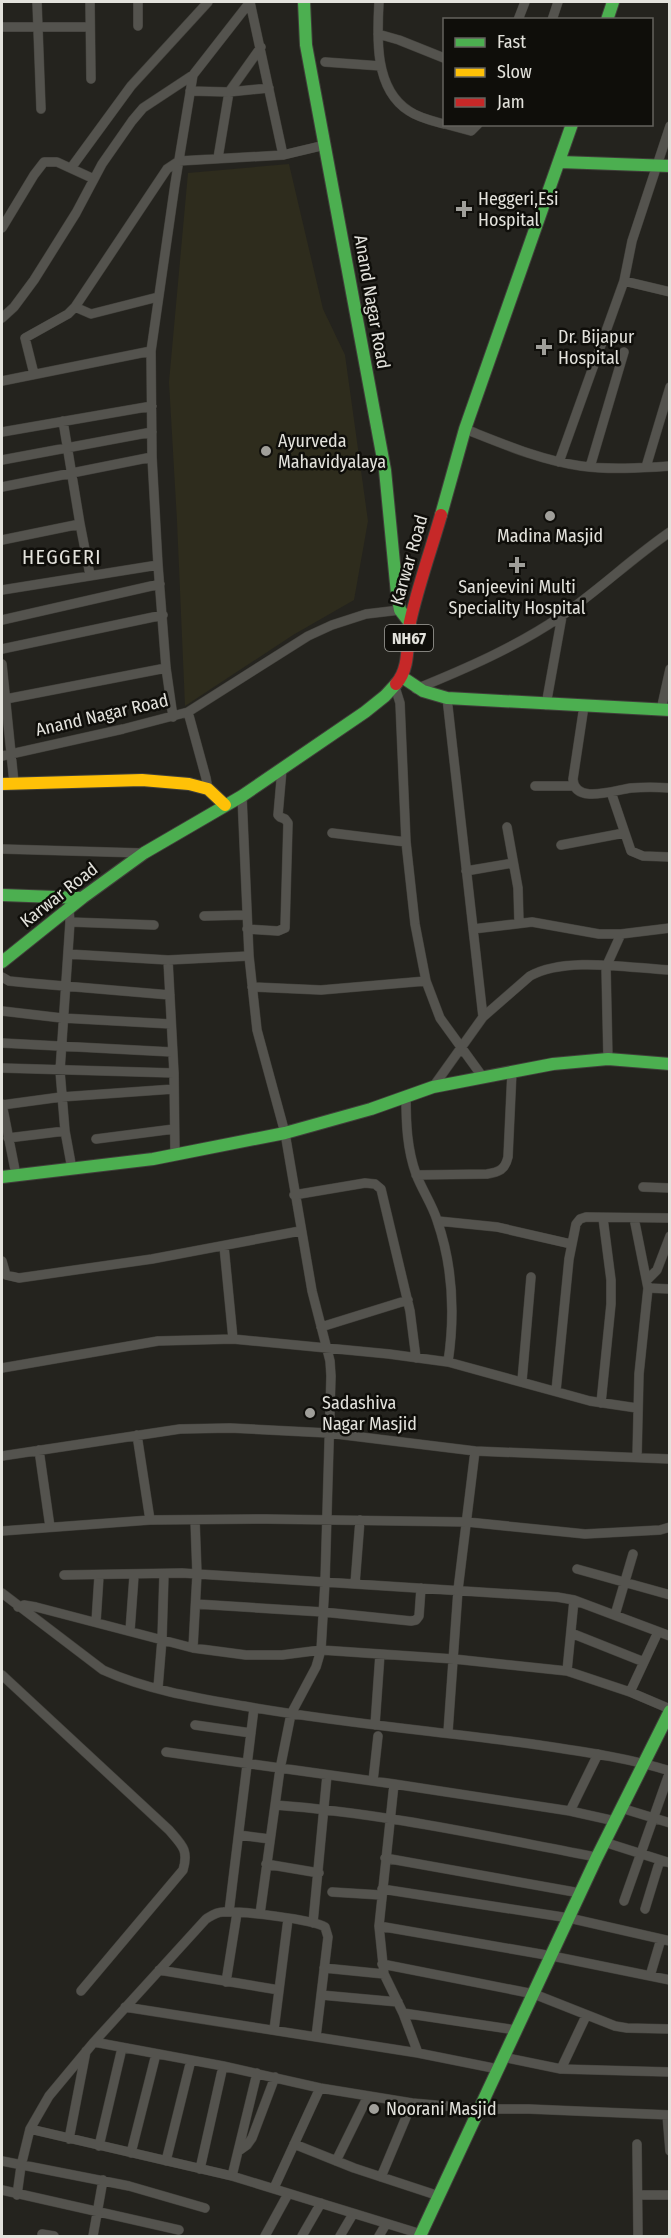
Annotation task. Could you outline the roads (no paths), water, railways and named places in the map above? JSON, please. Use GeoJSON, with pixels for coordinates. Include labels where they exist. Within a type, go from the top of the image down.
{"type":"FeatureCollection","features":[{"type":"Feature","properties":{"kind":"main road","name":"Anand Nagar Road"},"geometry":{"type":"LineString","coordinates":[[304,2],[306,45],[385,470],[400,610]]}},
{"type":"Feature","properties":{"kind":"main road"},"geometry":{"type":"LineString","coordinates":[[608,18],[613,2]]}},
{"type":"Feature","properties":{"kind":"main road","name":"Karwar Road"},"geometry":{"type":"LineString","coordinates":[[2,962],[69,916],[82,898],[144,853],[282,770],[365,712],[398,682],[405,666],[410,623],[465,429],[571,126]]}},
{"type":"Feature","properties":{"kind":"main road"},"geometry":{"type":"LineString","coordinates":[[560,162],[669,166]]}},
{"type":"Feature","properties":{"kind":"main road"},"geometry":{"type":"LineString","coordinates":[[400,610],[410,623]]}},
{"type":"Feature","properties":{"kind":"main road"},"geometry":{"type":"LineString","coordinates":[[398,682],[432,695],[447,698],[665,710]]}},
{"type":"Feature","properties":{"kind":"main road"},"geometry":{"type":"LineString","coordinates":[[8,784],[142,780],[189,784],[208,789],[225,806]]}},
{"type":"Feature","properties":{"kind":"main road"},"geometry":{"type":"LineString","coordinates":[[2,895],[82,898]]}},
{"type":"Feature","properties":{"kind":"main road"},"geometry":{"type":"LineString","coordinates":[[2,1178],[175,1155],[285,1133],[371,1109],[433,1087],[482,1076],[553,1064],[608,1059],[669,1064]]}},
{"type":"Feature","properties":{"kind":"main road"},"geometry":{"type":"LineString","coordinates":[[420,2235],[604,1842],[669,1714]]}},
{"type":"Feature","properties":{"kind":"street"},"geometry":{"type":"LineString","coordinates":[[37,2],[41,110]]}},
{"type":"Feature","properties":{"kind":"street"},"geometry":{"type":"LineString","coordinates":[[90,2],[91,79]]}},
{"type":"Feature","properties":{"kind":"street"},"geometry":{"type":"LineString","coordinates":[[138,2],[138,26]]}},
{"type":"Feature","properties":{"kind":"street"},"geometry":{"type":"LineString","coordinates":[[70,168],[131,86],[207,2]]}},
{"type":"Feature","properties":{"kind":"street"},"geometry":{"type":"LineString","coordinates":[[250,2],[283,155]]}},
{"type":"Feature","properties":{"kind":"street"},"geometry":{"type":"LineString","coordinates":[[2,318],[14,307],[34,280],[94,179],[132,121],[143,108],[193,75],[250,2]]}},
{"type":"Feature","properties":{"kind":"street"},"geometry":{"type":"LineString","coordinates":[[379,2],[378,34],[381,66],[387,83],[398,102],[408,111],[443,123]]}},
{"type":"Feature","properties":{"kind":"street"},"geometry":{"type":"LineString","coordinates":[[519,18],[525,2]]}},
{"type":"Feature","properties":{"kind":"street"},"geometry":{"type":"LineString","coordinates":[[553,18],[558,2]]}},
{"type":"Feature","properties":{"kind":"street"},"geometry":{"type":"LineString","coordinates":[[2,27],[89,27]]}},
{"type":"Feature","properties":{"kind":"street"},"geometry":{"type":"LineString","coordinates":[[378,34],[443,58]]}},
{"type":"Feature","properties":{"kind":"street"},"geometry":{"type":"LineString","coordinates":[[218,158],[229,92],[261,48]]}},
{"type":"Feature","properties":{"kind":"street"},"geometry":{"type":"LineString","coordinates":[[325,62],[381,66]]}},
{"type":"Feature","properties":{"kind":"street"},"geometry":{"type":"LineString","coordinates":[[173,717],[166,668],[158,565],[152,457],[151,351],[193,75]]}},
{"type":"Feature","properties":{"kind":"street"},"geometry":{"type":"LineString","coordinates":[[190,91],[229,92],[269,88]]}},
{"type":"Feature","properties":{"kind":"street"},"geometry":{"type":"LineString","coordinates":[[450,126],[464,131],[471,131],[476,126]]}},
{"type":"Feature","properties":{"kind":"street"},"geometry":{"type":"LineString","coordinates":[[560,462],[624,281],[632,242],[669,126]]}},
{"type":"Feature","properties":{"kind":"street"},"geometry":{"type":"LineString","coordinates":[[34,374],[25,338],[68,314],[75,306],[167,169],[179,161],[283,155],[325,145]]}},
{"type":"Feature","properties":{"kind":"street"},"geometry":{"type":"LineString","coordinates":[[2,228],[40,165],[50,161],[94,179]]}},
{"type":"Feature","properties":{"kind":"street"},"geometry":{"type":"LineString","coordinates":[[624,281],[669,292]]}},
{"type":"Feature","properties":{"kind":"street"},"geometry":{"type":"LineString","coordinates":[[75,306],[91,314],[158,297]]}},
{"type":"Feature","properties":{"kind":"street"},"geometry":{"type":"LineString","coordinates":[[2,381],[151,351]]}},
{"type":"Feature","properties":{"kind":"street"},"geometry":{"type":"LineString","coordinates":[[590,467],[624,352]]}},
{"type":"Feature","properties":{"kind":"street"},"geometry":{"type":"LineString","coordinates":[[646,467],[669,387]]}},
{"type":"Feature","properties":{"kind":"street"},"geometry":{"type":"LineString","coordinates":[[2,432],[152,406]]}},
{"type":"Feature","properties":{"kind":"street"},"geometry":{"type":"LineString","coordinates":[[63,421],[90,575]]}},
{"type":"Feature","properties":{"kind":"street"},"geometry":{"type":"LineString","coordinates":[[465,429],[519,450],[560,462],[590,467],[669,466]]}},
{"type":"Feature","properties":{"kind":"street"},"geometry":{"type":"LineString","coordinates":[[2,460],[152,432]]}},
{"type":"Feature","properties":{"kind":"street"},"geometry":{"type":"LineString","coordinates":[[2,487],[152,457]]}},
{"type":"Feature","properties":{"kind":"street"},"geometry":{"type":"LineString","coordinates":[[2,540],[80,524]]}},
{"type":"Feature","properties":{"kind":"street"},"geometry":{"type":"LineString","coordinates":[[416,689],[514,644],[562,616],[669,532]]}},
{"type":"Feature","properties":{"kind":"street"},"geometry":{"type":"LineString","coordinates":[[2,590],[158,565]]}},
{"type":"Feature","properties":{"kind":"street"},"geometry":{"type":"LineString","coordinates":[[2,620],[160,584]]}},
{"type":"Feature","properties":{"kind":"street","name":"Anand Nagar Road"},"geometry":{"type":"LineString","coordinates":[[2,756],[188,712],[308,636],[366,614],[400,610]]}},
{"type":"Feature","properties":{"kind":"street"},"geometry":{"type":"LineString","coordinates":[[2,649],[163,615]]}},
{"type":"Feature","properties":{"kind":"street"},"geometry":{"type":"LineString","coordinates":[[546,705],[562,616]]}},
{"type":"Feature","properties":{"kind":"street"},"geometry":{"type":"LineString","coordinates":[[2,664],[12,754],[8,784]]}},
{"type":"Feature","properties":{"kind":"street"},"geometry":{"type":"LineString","coordinates":[[6,699],[166,668]]}},
{"type":"Feature","properties":{"kind":"street"},"geometry":{"type":"LineString","coordinates":[[665,710],[669,669]]}},
{"type":"Feature","properties":{"kind":"street"},"geometry":{"type":"LineString","coordinates":[[398,682],[406,842],[415,924],[426,981],[440,1018],[482,1076]]}},
{"type":"Feature","properties":{"kind":"street"},"geometry":{"type":"LineString","coordinates":[[447,698],[483,1017]]}},
{"type":"Feature","properties":{"kind":"street"},"geometry":{"type":"LineString","coordinates":[[584,706],[573,786],[576,791],[584,794],[601,794],[647,787],[669,788]]}},
{"type":"Feature","properties":{"kind":"street"},"geometry":{"type":"LineString","coordinates":[[188,712],[208,789]]}},
{"type":"Feature","properties":{"kind":"street"},"geometry":{"type":"LineString","coordinates":[[248,929],[278,931],[285,928],[288,823],[279,815],[282,770]]}},
{"type":"Feature","properties":{"kind":"street"},"geometry":{"type":"LineString","coordinates":[[535,786],[573,786]]}},
{"type":"Feature","properties":{"kind":"street"},"geometry":{"type":"LineString","coordinates":[[611,792],[628,847],[636,854],[669,857]]}},
{"type":"Feature","properties":{"kind":"street"},"geometry":{"type":"LineString","coordinates":[[242,796],[249,956],[257,1030],[285,1133],[300,1231],[331,1376],[321,1650],[316,1667],[291,1714],[280,1769],[260,1914]]}},
{"type":"Feature","properties":{"kind":"street"},"geometry":{"type":"LineString","coordinates":[[507,827],[518,888],[519,923]]}},
{"type":"Feature","properties":{"kind":"street"},"geometry":{"type":"LineString","coordinates":[[332,833],[406,842]]}},
{"type":"Feature","properties":{"kind":"street"},"geometry":{"type":"LineString","coordinates":[[561,845],[624,833]]}},
{"type":"Feature","properties":{"kind":"street"},"geometry":{"type":"LineString","coordinates":[[2,849],[144,853]]}},
{"type":"Feature","properties":{"kind":"street"},"geometry":{"type":"LineString","coordinates":[[466,870],[513,862]]}},
{"type":"Feature","properties":{"kind":"street"},"geometry":{"type":"LineString","coordinates":[[204,916],[247,915]]}},
{"type":"Feature","properties":{"kind":"street"},"geometry":{"type":"LineString","coordinates":[[72,1169],[64,1131],[60,1071],[69,916],[154,925]]}},
{"type":"Feature","properties":{"kind":"street"},"geometry":{"type":"LineString","coordinates":[[473,929],[532,922],[582,932],[621,934],[669,928]]}},
{"type":"Feature","properties":{"kind":"street"},"geometry":{"type":"LineString","coordinates":[[608,1059],[606,966],[621,934]]}},
{"type":"Feature","properties":{"kind":"street"},"geometry":{"type":"LineString","coordinates":[[68,954],[168,960],[249,956]]}},
{"type":"Feature","properties":{"kind":"street"},"geometry":{"type":"LineString","coordinates":[[168,960],[174,1073],[175,1155]]}},
{"type":"Feature","properties":{"kind":"street"},"geometry":{"type":"LineString","coordinates":[[433,1087],[483,1017],[530,976],[539,971],[554,967],[606,966],[669,970]]}},
{"type":"Feature","properties":{"kind":"street"},"geometry":{"type":"LineString","coordinates":[[2,977],[9,981],[170,995]]}},
{"type":"Feature","properties":{"kind":"street"},"geometry":{"type":"LineString","coordinates":[[252,987],[321,990],[426,981]]}},
{"type":"Feature","properties":{"kind":"street"},"geometry":{"type":"LineString","coordinates":[[2,1011],[62,1018],[171,1024]]}},
{"type":"Feature","properties":{"kind":"street"},"geometry":{"type":"LineString","coordinates":[[2,1043],[172,1052]]}},
{"type":"Feature","properties":{"kind":"street"},"geometry":{"type":"LineString","coordinates":[[2,1068],[174,1073]]}},
{"type":"Feature","properties":{"kind":"street"},"geometry":{"type":"LineString","coordinates":[[416,1175],[487,1174],[499,1172],[504,1168],[508,1157],[512,1071]]}},
{"type":"Feature","properties":{"kind":"street"},"geometry":{"type":"LineString","coordinates":[[16,1175],[2,1105],[61,1097],[174,1089]]}},
{"type":"Feature","properties":{"kind":"street"},"geometry":{"type":"LineString","coordinates":[[406,1096],[409,1152],[416,1175],[438,1221],[447,1257],[453,1333],[448,1362]]}},
{"type":"Feature","properties":{"kind":"street"},"geometry":{"type":"LineString","coordinates":[[96,1139],[174,1129]]}},
{"type":"Feature","properties":{"kind":"street"},"geometry":{"type":"LineString","coordinates":[[8,1138],[64,1131]]}},
{"type":"Feature","properties":{"kind":"street"},"geometry":{"type":"LineString","coordinates":[[294,1195],[365,1183],[375,1184],[381,1189],[408,1300],[416,1358]]}},
{"type":"Feature","properties":{"kind":"street"},"geometry":{"type":"LineString","coordinates":[[643,1187],[669,1188]]}},
{"type":"Feature","properties":{"kind":"street"},"geometry":{"type":"LineString","coordinates":[[556,1391],[571,1244],[576,1224],[580,1219],[586,1217],[669,1218]]}},
{"type":"Feature","properties":{"kind":"street"},"geometry":{"type":"LineString","coordinates":[[601,1403],[611,1304],[611,1280],[603,1218]]}},
{"type":"Feature","properties":{"kind":"street"},"geometry":{"type":"LineString","coordinates":[[634,1218],[647,1284],[638,1408],[637,1457]]}},
{"type":"Feature","properties":{"kind":"street"},"geometry":{"type":"LineString","coordinates":[[438,1221],[497,1227],[571,1244]]}},
{"type":"Feature","properties":{"kind":"street"},"geometry":{"type":"LineString","coordinates":[[2,1267],[6,1275],[19,1278],[152,1259],[300,1231]]}},
{"type":"Feature","properties":{"kind":"street"},"geometry":{"type":"LineString","coordinates":[[647,1284],[657,1270],[669,1236]]}},
{"type":"Feature","properties":{"kind":"street"},"geometry":{"type":"LineString","coordinates":[[224,1245],[233,1339]]}},
{"type":"Feature","properties":{"kind":"street"},"geometry":{"type":"LineString","coordinates":[[522,1381],[531,1277]]}},
{"type":"Feature","properties":{"kind":"street"},"geometry":{"type":"LineString","coordinates":[[647,1284],[669,1289]]}},
{"type":"Feature","properties":{"kind":"street"},"geometry":{"type":"LineString","coordinates":[[321,1327],[408,1300]]}},
{"type":"Feature","properties":{"kind":"street"},"geometry":{"type":"LineString","coordinates":[[2,1368],[158,1341],[233,1339],[448,1362],[601,1403],[638,1408]]}},
{"type":"Feature","properties":{"kind":"street"},"geometry":{"type":"LineString","coordinates":[[2,1456],[180,1429],[230,1428],[328,1433],[475,1451],[669,1459]]}},
{"type":"Feature","properties":{"kind":"street"},"geometry":{"type":"LineString","coordinates":[[137,1435],[150,1520]]}},
{"type":"Feature","properties":{"kind":"street"},"geometry":{"type":"LineString","coordinates":[[39,1450],[50,1527]]}},
{"type":"Feature","properties":{"kind":"street"},"geometry":{"type":"LineString","coordinates":[[448,1732],[458,1590],[475,1451]]}},
{"type":"Feature","properties":{"kind":"street"},"geometry":{"type":"LineString","coordinates":[[2,1530],[150,1520],[467,1522],[585,1534],[660,1530],[669,1527]]}},
{"type":"Feature","properties":{"kind":"street"},"geometry":{"type":"LineString","coordinates":[[193,1648],[197,1574],[195,1520]]}},
{"type":"Feature","properties":{"kind":"street"},"geometry":{"type":"LineString","coordinates":[[355,1584],[360,1520]]}},
{"type":"Feature","properties":{"kind":"street"},"geometry":{"type":"LineString","coordinates":[[615,1615],[633,1554]]}},
{"type":"Feature","properties":{"kind":"street"},"geometry":{"type":"LineString","coordinates":[[576,1569],[669,1595]]}},
{"type":"Feature","properties":{"kind":"street"},"geometry":{"type":"LineString","coordinates":[[158,1688],[164,1574]]}},
{"type":"Feature","properties":{"kind":"street"},"geometry":{"type":"LineString","coordinates":[[64,1575],[197,1574],[458,1590],[574,1600],[669,1636]]}},
{"type":"Feature","properties":{"kind":"street"},"geometry":{"type":"LineString","coordinates":[[130,1631],[134,1575]]}},
{"type":"Feature","properties":{"kind":"street"},"geometry":{"type":"LineString","coordinates":[[96,1623],[99,1576]]}},
{"type":"Feature","properties":{"kind":"street"},"geometry":{"type":"LineString","coordinates":[[196,1604],[417,1620],[421,1588]]}},
{"type":"Feature","properties":{"kind":"street"},"geometry":{"type":"LineString","coordinates":[[2,1593],[104,1670],[122,1678],[158,1688],[291,1714],[448,1732],[598,1754],[669,1771],[624,1901]]}},
{"type":"Feature","properties":{"kind":"street"},"geometry":{"type":"LineString","coordinates":[[567,1671],[574,1600]]}},
{"type":"Feature","properties":{"kind":"street"},"geometry":{"type":"LineString","coordinates":[[18,1607],[24,1605],[36,1607],[193,1648],[246,1655],[282,1655],[321,1650],[454,1659],[567,1671],[630,1692],[669,1714]]}},
{"type":"Feature","properties":{"kind":"street"},"geometry":{"type":"LineString","coordinates":[[630,1692],[658,1632]]}},
{"type":"Feature","properties":{"kind":"street"},"geometry":{"type":"LineString","coordinates":[[571,1633],[644,1662]]}},
{"type":"Feature","properties":{"kind":"street"},"geometry":{"type":"LineString","coordinates":[[375,1725],[380,1654]]}},
{"type":"Feature","properties":{"kind":"street"},"geometry":{"type":"LineString","coordinates":[[2,1675],[169,1830],[184,1849],[186,1859],[183,1870],[81,1991]]}},
{"type":"Feature","properties":{"kind":"street"},"geometry":{"type":"LineString","coordinates":[[226,1982],[239,1835],[254,1708]]}},
{"type":"Feature","properties":{"kind":"street"},"geometry":{"type":"LineString","coordinates":[[195,1725],[251,1733]]}},
{"type":"Feature","properties":{"kind":"street"},"geometry":{"type":"LineString","coordinates":[[372,1781],[378,1736]]}},
{"type":"Feature","properties":{"kind":"street"},"geometry":{"type":"LineString","coordinates":[[166,1752],[570,1811],[615,1821]]}},
{"type":"Feature","properties":{"kind":"street"},"geometry":{"type":"LineString","coordinates":[[570,1811],[598,1754]]}},
{"type":"Feature","properties":{"kind":"street"},"geometry":{"type":"LineString","coordinates":[[313,1923],[327,1775]]}},
{"type":"Feature","properties":{"kind":"street"},"geometry":{"type":"LineString","coordinates":[[394,1784],[379,1926],[382,1964],[384,1974],[403,2013],[418,2053]]}},
{"type":"Feature","properties":{"kind":"street"},"geometry":{"type":"LineString","coordinates":[[275,1805],[390,1818],[597,1857]]}},
{"type":"Feature","properties":{"kind":"street"},"geometry":{"type":"LineString","coordinates":[[621,1808],[669,1823]]}},
{"type":"Feature","properties":{"kind":"street"},"geometry":{"type":"LineString","coordinates":[[239,1835],[270,1839]]}},
{"type":"Feature","properties":{"kind":"street"},"geometry":{"type":"LineString","coordinates":[[604,1842],[665,1862],[645,1909]]}},
{"type":"Feature","properties":{"kind":"street"},"geometry":{"type":"LineString","coordinates":[[385,1858],[580,1893]]}},
{"type":"Feature","properties":{"kind":"street"},"geometry":{"type":"LineString","coordinates":[[266,1864],[319,1873]]}},
{"type":"Feature","properties":{"kind":"street"},"geometry":{"type":"LineString","coordinates":[[332,1892],[382,1892],[569,1918],[665,1940],[650,1976]]}},
{"type":"Feature","properties":{"kind":"street"},"geometry":{"type":"LineString","coordinates":[[17,2195],[30,2129],[49,2096],[125,2007],[206,1919],[220,1912],[260,1914],[321,1925],[327,1931],[316,2037]]}},
{"type":"Feature","properties":{"kind":"street"},"geometry":{"type":"LineString","coordinates":[[274,2030],[288,1919]]}},
{"type":"Feature","properties":{"kind":"street"},"geometry":{"type":"LineString","coordinates":[[379,1926],[552,1956],[669,1980]]}},
{"type":"Feature","properties":{"kind":"street"},"geometry":{"type":"LineString","coordinates":[[382,1964],[534,1994],[586,2016],[627,2028],[669,2029]]}},
{"type":"Feature","properties":{"kind":"street"},"geometry":{"type":"LineString","coordinates":[[324,1968],[384,1974]]}},
{"type":"Feature","properties":{"kind":"street"},"geometry":{"type":"LineString","coordinates":[[159,1970],[279,1990]]}},
{"type":"Feature","properties":{"kind":"street"},"geometry":{"type":"LineString","coordinates":[[321,1995],[398,2002]]}},
{"type":"Feature","properties":{"kind":"street"},"geometry":{"type":"LineString","coordinates":[[125,2007],[418,2053],[498,2069]]}},
{"type":"Feature","properties":{"kind":"street"},"geometry":{"type":"LineString","coordinates":[[403,2013],[516,2030]]}},
{"type":"Feature","properties":{"kind":"street"},"geometry":{"type":"LineString","coordinates":[[561,2069],[586,2016]]}},
{"type":"Feature","properties":{"kind":"street"},"geometry":{"type":"LineString","coordinates":[[94,2042],[223,2066],[320,2088],[412,2103],[479,2109],[668,2115],[669,2151]]}},
{"type":"Feature","properties":{"kind":"street"},"geometry":{"type":"LineString","coordinates":[[99,2146],[122,2048]]}},
{"type":"Feature","properties":{"kind":"street"},"geometry":{"type":"LineString","coordinates":[[69,2139],[86,2051]]}},
{"type":"Feature","properties":{"kind":"street"},"geometry":{"type":"LineString","coordinates":[[131,2153],[156,2054]]}},
{"type":"Feature","properties":{"kind":"street"},"geometry":{"type":"LineString","coordinates":[[503,2057],[561,2069],[669,2072]]}},
{"type":"Feature","properties":{"kind":"street"},"geometry":{"type":"LineString","coordinates":[[166,2161],[191,2060]]}},
{"type":"Feature","properties":{"kind":"street"},"geometry":{"type":"LineString","coordinates":[[200,2169],[223,2066]]}},
{"type":"Feature","properties":{"kind":"street"},"geometry":{"type":"LineString","coordinates":[[232,2176],[240,2150],[256,2073]]}},
{"type":"Feature","properties":{"kind":"street"},"geometry":{"type":"LineString","coordinates":[[240,2150],[252,2138],[275,2077]]}},
{"type":"Feature","properties":{"kind":"street"},"geometry":{"type":"LineString","coordinates":[[274,2188],[320,2088]]}},
{"type":"Feature","properties":{"kind":"street"},"geometry":{"type":"LineString","coordinates":[[336,2161],[368,2096]]}},
{"type":"Feature","properties":{"kind":"street"},"geometry":{"type":"LineString","coordinates":[[381,2177],[412,2103]]}},
{"type":"Feature","properties":{"kind":"street"},"geometry":{"type":"LineString","coordinates":[[30,2129],[232,2176],[420,2235]]}},
{"type":"Feature","properties":{"kind":"street"},"geometry":{"type":"LineString","coordinates":[[294,2144],[336,2161],[439,2196]]}},
{"type":"Feature","properties":{"kind":"street"},"geometry":{"type":"LineString","coordinates":[[637,2144],[638,2236]]}},
{"type":"Feature","properties":{"kind":"street"},"geometry":{"type":"LineString","coordinates":[[2,2161],[103,2181],[205,2208]]}},
{"type":"Feature","properties":{"kind":"street"},"geometry":{"type":"LineString","coordinates":[[93,2236],[103,2181]]}},
{"type":"Feature","properties":{"kind":"street"},"geometry":{"type":"LineString","coordinates":[[2,2190],[179,2230]]}},
{"type":"Feature","properties":{"kind":"street"},"geometry":{"type":"LineString","coordinates":[[265,2236],[288,2194]]}},
{"type":"Feature","properties":{"kind":"street"},"geometry":{"type":"LineString","coordinates":[[638,2195],[669,2195]]}},
{"type":"Feature","properties":{"kind":"street"},"geometry":{"type":"LineString","coordinates":[[302,2236],[321,2203]]}},
{"type":"Feature","properties":{"kind":"street"},"geometry":{"type":"LineString","coordinates":[[340,2236],[353,2214]]}},
{"type":"Feature","properties":{"kind":"street"},"geometry":{"type":"LineString","coordinates":[[379,2236],[386,2224]]}},
{"type":"Feature","properties":{"kind":"street"},"geometry":{"type":"LineString","coordinates":[[42,2234],[54,2236]]}},
{"type":"Feature","properties":{"kind":"place","name":"Heggeri,Esi Hospital"},"geometry":{"type":"Point","coordinates":[464,209]}},
{"type":"Feature","properties":{"kind":"place","name":"Dr. Bijapur Hospital"},"geometry":{"type":"Point","coordinates":[544,347]}},
{"type":"Feature","properties":{"kind":"place","name":"Ayurveda Mahavidyalaya"},"geometry":{"type":"Point","coordinates":[266,451]}},
{"type":"Feature","properties":{"kind":"place","name":"Madina Masjid"},"geometry":{"type":"Point","coordinates":[550,516]}},
{"type":"Feature","properties":{"kind":"place","name":"Sanjeevini Multi Speciality Hospital"},"geometry":{"type":"Point","coordinates":[517,565]}},
{"type":"Feature","properties":{"kind":"place","name":"Sadashiva Nagar Masjid"},"geometry":{"type":"Point","coordinates":[310,1413]}},
{"type":"Feature","properties":{"kind":"place","name":"Noorani Masjid"},"geometry":{"type":"Point","coordinates":[374,2109]}},
{"type":"Feature","properties":{"kind":"district","name":"HEGGERI"},"geometry":{"type":"Point","coordinates":[62,557]}}]}
